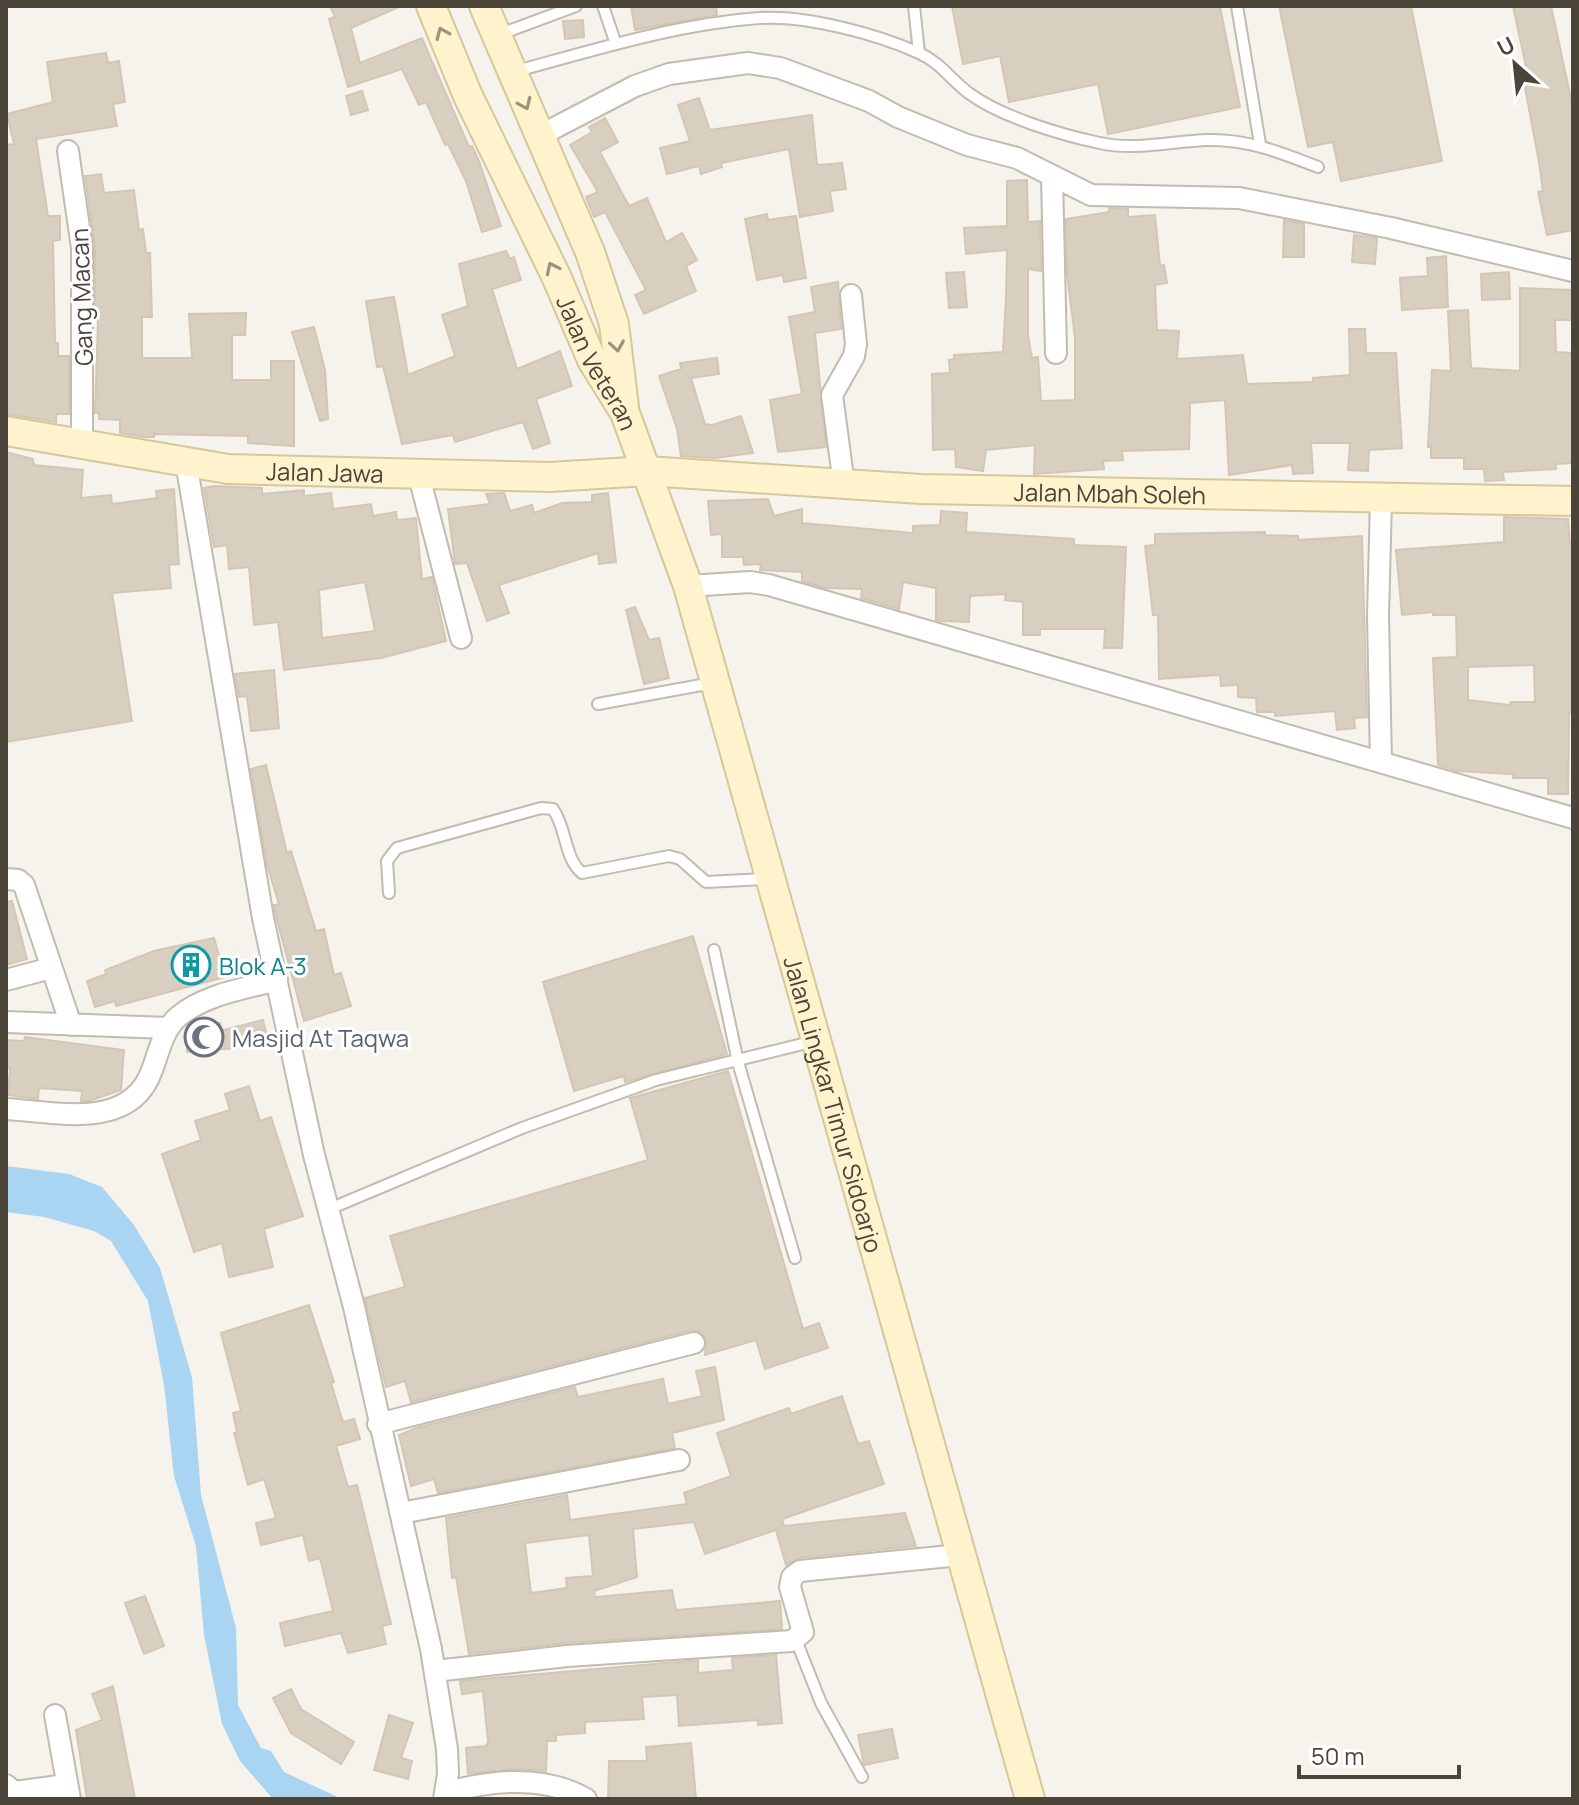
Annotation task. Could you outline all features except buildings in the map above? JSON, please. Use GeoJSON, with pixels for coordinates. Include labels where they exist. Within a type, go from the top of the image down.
{"type":"FeatureCollection","features":[{"type":"Feature","properties":{"kind":"main road","name":"Jalan Veteran"},"geometry":{"type":"LineString","coordinates":[[431,6],[468,96],[562,289],[592,360],[625,413]]}},
{"type":"Feature","properties":{"kind":"main road","name":"Jalan Veteran"},"geometry":{"type":"LineString","coordinates":[[484,6],[590,252],[614,324],[625,413]]}},
{"type":"Feature","properties":{"kind":"main road","name":"Jalan Lingkar Timur Sidoarjo"},"geometry":{"type":"LineString","coordinates":[[625,413],[688,586],[1030,1799]]}},
{"type":"Feature","properties":{"kind":"main road","name":"Jalan Jawa"},"geometry":{"type":"LineString","coordinates":[[6,431],[208,466],[419,476],[550,477],[647,471]]}},
{"type":"Feature","properties":{"kind":"main road","name":"Jalan Mbah Soleh"},"geometry":{"type":"LineString","coordinates":[[647,471],[844,485],[1381,500],[1573,501]]}},
{"type":"Feature","properties":{"kind":"street"},"geometry":{"type":"LineString","coordinates":[[539,136],[658,78],[748,63],[780,68],[967,145],[1017,158],[1091,195],[1239,198],[1573,271]]}},
{"type":"Feature","properties":{"kind":"street","name":"Gang Macan"},"geometry":{"type":"LineString","coordinates":[[68,151],[82,248],[82,444]]}},
{"type":"Feature","properties":{"kind":"street"},"geometry":{"type":"LineString","coordinates":[[1052,176],[1056,353]]}},
{"type":"Feature","properties":{"kind":"street"},"geometry":{"type":"LineString","coordinates":[[844,485],[832,395],[854,356],[856,344],[851,295]]}},
{"type":"Feature","properties":{"kind":"street"},"geometry":{"type":"LineString","coordinates":[[208,466],[277,980],[327,1210],[354,1307],[435,1671],[450,1791],[486,1782],[525,1783],[563,1788],[586,1799]]}},
{"type":"Feature","properties":{"kind":"street"},"geometry":{"type":"LineString","coordinates":[[419,476],[461,638]]}},
{"type":"Feature","properties":{"kind":"street"},"geometry":{"type":"LineString","coordinates":[[1381,500],[1378,616],[1381,762]]}},
{"type":"Feature","properties":{"kind":"street"},"geometry":{"type":"LineString","coordinates":[[688,586],[750,582],[769,585],[1573,818]]}},
{"type":"Feature","properties":{"kind":"street"},"geometry":{"type":"LineString","coordinates":[[6,879],[18,880],[24,885],[71,1025]]}},
{"type":"Feature","properties":{"kind":"street"},"geometry":{"type":"LineString","coordinates":[[6,980],[51,968]]}},
{"type":"Feature","properties":{"kind":"street"},"geometry":{"type":"LineString","coordinates":[[6,1109],[98,1115],[118,1108],[136,1098],[148,1082],[168,1028],[179,1016],[213,997],[277,980]]}},
{"type":"Feature","properties":{"kind":"street"},"geometry":{"type":"LineString","coordinates":[[6,1022],[168,1028]]}},
{"type":"Feature","properties":{"kind":"street"},"geometry":{"type":"LineString","coordinates":[[378,1424],[694,1343]]}},
{"type":"Feature","properties":{"kind":"street"},"geometry":{"type":"LineString","coordinates":[[401,1513],[679,1460]]}},
{"type":"Feature","properties":{"kind":"street"},"geometry":{"type":"LineString","coordinates":[[435,1671],[567,1656],[796,1640],[803,1632],[790,1582],[800,1571],[960,1555]]}},
{"type":"Feature","properties":{"kind":"street"},"geometry":{"type":"LineString","coordinates":[[6,1785],[14,1792],[68,1792],[55,1715]]}},
{"type":"Feature","properties":{"kind":"lane"},"geometry":{"type":"LineString","coordinates":[[496,36],[576,6]]}},
{"type":"Feature","properties":{"kind":"lane"},"geometry":{"type":"LineString","coordinates":[[603,6],[616,44]]}},
{"type":"Feature","properties":{"kind":"lane"},"geometry":{"type":"LineString","coordinates":[[914,6],[919,53]]}},
{"type":"Feature","properties":{"kind":"lane"},"geometry":{"type":"LineString","coordinates":[[1237,6],[1260,144]]}},
{"type":"Feature","properties":{"kind":"lane"},"geometry":{"type":"LineString","coordinates":[[511,72],[681,29],[763,18],[840,28],[919,53],[942,67],[969,93],[999,111],[1101,144],[1149,146],[1209,140],[1260,144],[1318,167]]}},
{"type":"Feature","properties":{"kind":"lane"},"geometry":{"type":"LineString","coordinates":[[598,704],[714,682]]}},
{"type":"Feature","properties":{"kind":"lane"},"geometry":{"type":"LineString","coordinates":[[389,893],[387,861],[397,848],[541,808],[553,809],[560,819],[573,866],[582,873],[592,874],[669,856],[680,859],[706,882],[770,878]]}},
{"type":"Feature","properties":{"kind":"lane"},"geometry":{"type":"LineString","coordinates":[[714,950],[738,1062],[795,1258]]}},
{"type":"Feature","properties":{"kind":"lane"},"geometry":{"type":"LineString","coordinates":[[327,1210],[552,1117],[656,1080],[815,1041]]}},
{"type":"Feature","properties":{"kind":"lane"},"geometry":{"type":"LineString","coordinates":[[796,1640],[821,1703],[862,1777]]}},
{"type":"Feature","properties":{"kind":"water"},"geometry":{"type":"Polygon","coordinates":[[[6,1166],[69,1174],[102,1187],[134,1225],[160,1268],[192,1377],[201,1495],[236,1628],[238,1705],[261,1748],[271,1751],[284,1772],[342,1799],[273,1799],[240,1761],[222,1724],[204,1635],[196,1546],[174,1476],[164,1385],[148,1301],[111,1241],[94,1231],[44,1217],[6,1212],[6,1166]]]}},
{"type":"Feature","properties":{"kind":"place","name":"Blok A-3"},"geometry":{"type":"Point","coordinates":[191,965]}},
{"type":"Feature","properties":{"kind":"place","name":"Masjid At Taqwa"},"geometry":{"type":"Point","coordinates":[204,1037]}}]}
